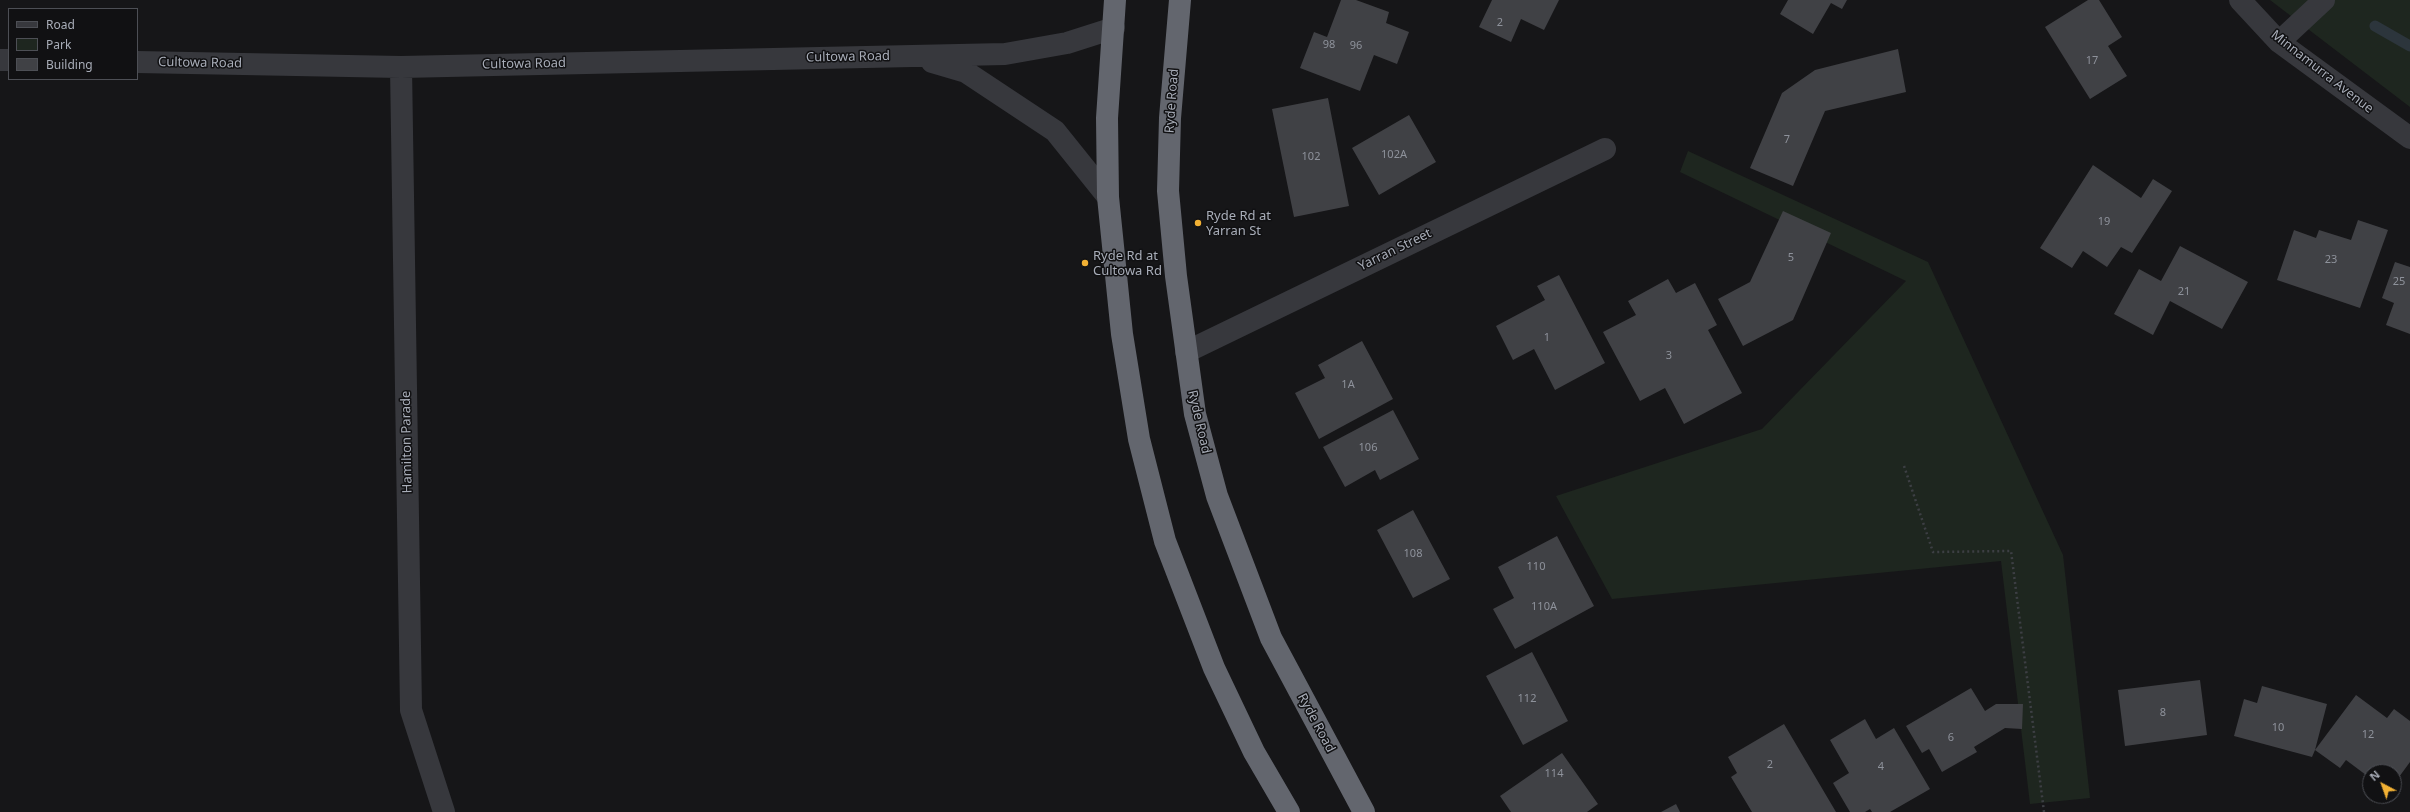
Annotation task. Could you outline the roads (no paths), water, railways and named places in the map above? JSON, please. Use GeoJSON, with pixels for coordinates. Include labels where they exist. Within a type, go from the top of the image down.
{"type":"FeatureCollection","features":[{"type":"Feature","properties":{"kind":"highway"},"geometry":{"type":"LineString","coordinates":[[1115,0],[1107,118],[1108,197],[1122,334],[1139,439],[1165,541],[1214,668],[1254,752],[1289,812]]}},
{"type":"Feature","properties":{"kind":"highway","name":"Ryde Road"},"geometry":{"type":"LineString","coordinates":[[1180,0],[1170,118],[1168,191],[1186,352],[1195,414],[1217,496],[1244,571],[1271,638],[1364,812]]}},
{"type":"Feature","properties":{"kind":"street","name":"Minnamurra Avenue"},"geometry":{"type":"LineString","coordinates":[[2240,0],[2279,42],[2410,138]]}},
{"type":"Feature","properties":{"kind":"street"},"geometry":{"type":"LineString","coordinates":[[2279,42],[2324,0]]}},
{"type":"Feature","properties":{"kind":"street","name":"Cultowa Road"},"geometry":{"type":"LineString","coordinates":[[138,62],[402,66],[1005,54],[1067,43],[1114,28]]}},
{"type":"Feature","properties":{"kind":"street","name":"Cultowa Road"},"geometry":{"type":"LineString","coordinates":[[912,56],[966,72],[1055,132],[1108,197]]}},
{"type":"Feature","properties":{"kind":"street","name":"Hamilton Parade"},"geometry":{"type":"LineString","coordinates":[[402,66],[412,710],[444,812]]}},
{"type":"Feature","properties":{"kind":"street","name":"Yarran Street"},"geometry":{"type":"LineString","coordinates":[[1186,352],[1605,148]]}},
{"type":"Feature","properties":{"kind":"waterway"},"geometry":{"type":"LineString","coordinates":[[2375,26],[2410,46]]}},
{"type":"Feature","properties":{"kind":"place","name":"Ryde Rd at Yarran St"},"geometry":{"type":"Point","coordinates":[1198,223]}},
{"type":"Feature","properties":{"kind":"place","name":"Ryde Rd at Cultowa Rd"},"geometry":{"type":"Point","coordinates":[1085,263]}}]}
